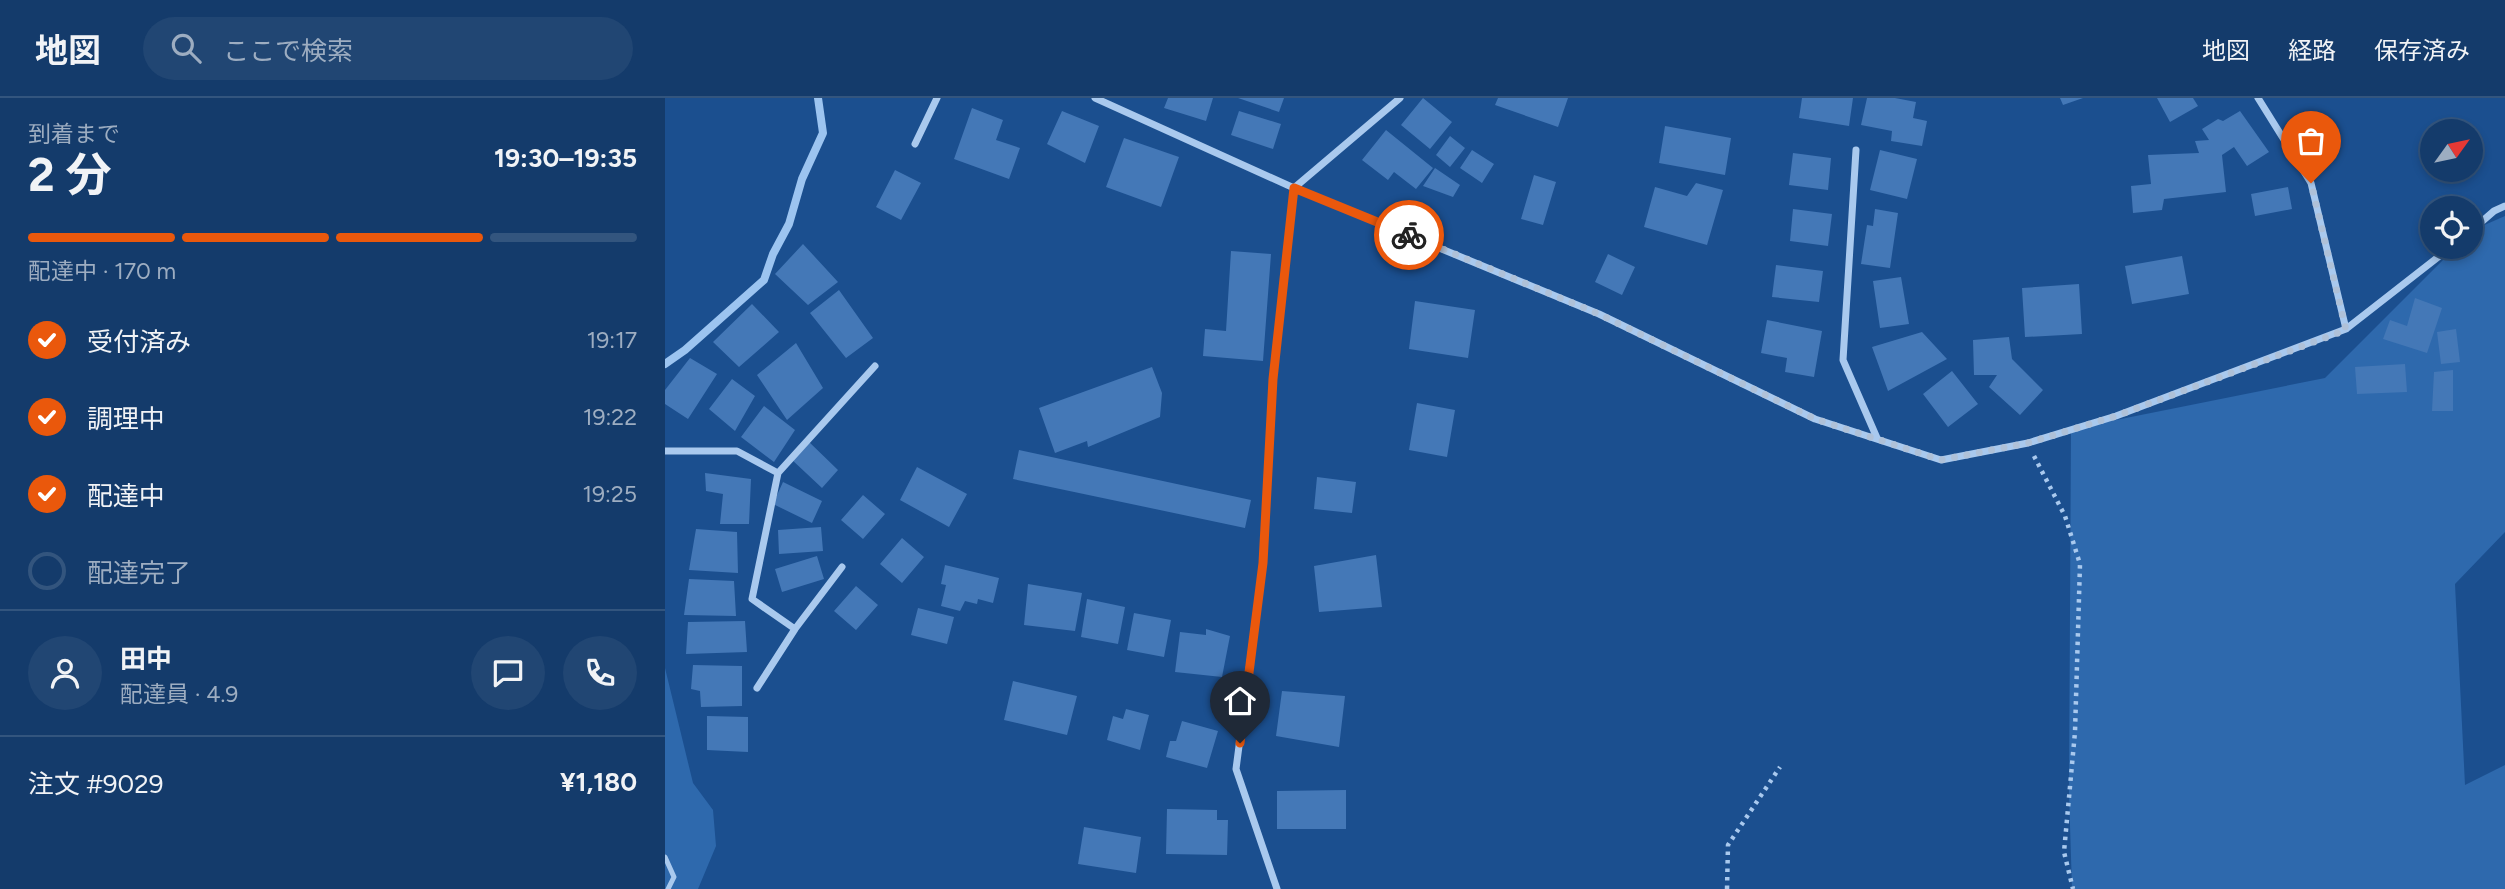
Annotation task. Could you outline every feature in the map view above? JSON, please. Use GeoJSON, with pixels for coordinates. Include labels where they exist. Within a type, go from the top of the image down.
{"type":"FeatureCollection","features":[{"type":"Feature","properties":{"kind":"street"},"geometry":{"type":"LineString","coordinates":[[915,144],[937,98]]}},
{"type":"Feature","properties":{"kind":"street"},"geometry":{"type":"LineString","coordinates":[[1095,98],[1294,188],[1599,314],[1815,419],[1941,460],[2028,443],[2116,416],[2346,330],[2436,259]]}},
{"type":"Feature","properties":{"kind":"street"},"geometry":{"type":"LineString","coordinates":[[1277,889],[1236,769],[1263,563],[1273,379],[1294,188],[1400,98]]}},
{"type":"Feature","properties":{"kind":"street"},"geometry":{"type":"LineString","coordinates":[[2258,98],[2311,183],[2346,330]]}},
{"type":"Feature","properties":{"kind":"street"},"geometry":{"type":"LineString","coordinates":[[1856,150],[1843,360],[1877,438]]}},
{"type":"Feature","properties":{"kind":"street"},"geometry":{"type":"LineString","coordinates":[[2483,221],[2505,206]]}},
{"type":"Feature","properties":{"kind":"street"},"geometry":{"type":"LineString","coordinates":[[795,629],[752,599],[778,473],[875,366]]}},
{"type":"Feature","properties":{"kind":"street"},"geometry":{"type":"LineString","coordinates":[[665,452],[737,451],[778,473]]}},
{"type":"Feature","properties":{"kind":"street"},"geometry":{"type":"LineString","coordinates":[[758,688],[795,629],[842,567]]}},
{"type":"Feature","properties":{"kind":"lane"},"geometry":{"type":"LineString","coordinates":[[665,857],[674,877],[668,889]]}},
{"type":"Feature","properties":{"kind":"path"},"geometry":{"type":"LineString","coordinates":[[2028,443],[2065,516],[2080,564],[2075,732],[2064,852],[2073,889]]}},
{"type":"Feature","properties":{"kind":"path"},"geometry":{"type":"LineString","coordinates":[[1727,889],[1728,845],[1780,767]]}},
{"type":"Feature","properties":{"kind":"shaded area"},"geometry":{"type":"Polygon","coordinates":[[[2505,216],[2505,532],[2455,584],[2465,785],[2505,765],[2505,889],[2072,889],[2069,793],[2071,429],[2325,378],[2444,259],[2483,259],[2483,226],[2505,216]]]}},
{"type":"Feature","properties":{"kind":"shaded area"},"geometry":{"type":"Polygon","coordinates":[[[665,668],[693,783],[713,810],[716,846],[698,889],[665,889],[665,668]]]}},
{"type":"Feature","properties":{"kind":"building"},"geometry":{"type":"Polygon","coordinates":[[[1168,98],[1213,98],[1206,121],[1164,108],[1168,98]]]}},
{"type":"Feature","properties":{"kind":"building"},"geometry":{"type":"Polygon","coordinates":[[[1238,98],[1284,98],[1279,112],[1238,98]]]}},
{"type":"Feature","properties":{"kind":"building"},"geometry":{"type":"Polygon","coordinates":[[[1423,98],[1452,122],[1430,149],[1401,125],[1423,98]]]}},
{"type":"Feature","properties":{"kind":"building"},"geometry":{"type":"Polygon","coordinates":[[[1498,98],[1568,98],[1558,127],[1495,105],[1498,98]]]}},
{"type":"Feature","properties":{"kind":"building"},"geometry":{"type":"Polygon","coordinates":[[[1802,98],[1853,98],[1849,126],[1799,118],[1802,98]]]}},
{"type":"Feature","properties":{"kind":"building"},"geometry":{"type":"Polygon","coordinates":[[[1867,98],[1895,98],[1916,102],[1913,118],[1927,121],[1922,146],[1891,141],[1892,131],[1861,125],[1867,98]]]}},
{"type":"Feature","properties":{"kind":"building"},"geometry":{"type":"Polygon","coordinates":[[[2060,98],[2083,98],[2063,105],[2060,98]]]}},
{"type":"Feature","properties":{"kind":"building"},"geometry":{"type":"Polygon","coordinates":[[[2157,98],[2193,98],[2198,106],[2170,122],[2157,98]]]}},
{"type":"Feature","properties":{"kind":"building"},"geometry":{"type":"Polygon","coordinates":[[[972,108],[1003,120],[996,140],[1020,148],[1009,179],[954,159],[972,108]]]}},
{"type":"Feature","properties":{"kind":"building"},"geometry":{"type":"Polygon","coordinates":[[[1062,111],[1099,126],[1085,163],[1047,144],[1062,111]]]}},
{"type":"Feature","properties":{"kind":"building"},"geometry":{"type":"Polygon","coordinates":[[[1239,111],[1281,124],[1273,149],[1231,135],[1239,111]]]}},
{"type":"Feature","properties":{"kind":"building"},"geometry":{"type":"Polygon","coordinates":[[[2240,111],[2269,152],[2247,166],[2234,147],[2222,155],[2226,192],[2164,199],[2162,210],[2133,213],[2131,186],[2151,184],[2148,155],[2199,153],[2195,141],[2209,140],[2202,129],[2218,119],[2223,121],[2240,111]]]}},
{"type":"Feature","properties":{"kind":"building"},"geometry":{"type":"Polygon","coordinates":[[[1665,126],[1731,138],[1725,175],[1659,163],[1665,126]]]}},
{"type":"Feature","properties":{"kind":"building"},"geometry":{"type":"Polygon","coordinates":[[[1386,130],[1433,168],[1416,189],[1394,172],[1388,180],[1362,160],[1386,130]]]}},
{"type":"Feature","properties":{"kind":"building"},"geometry":{"type":"Polygon","coordinates":[[[1450,136],[1465,148],[1450,167],[1436,155],[1450,136]]]}},
{"type":"Feature","properties":{"kind":"building"},"geometry":{"type":"Polygon","coordinates":[[[1124,138],[1179,157],[1161,207],[1106,187],[1124,138]]]}},
{"type":"Feature","properties":{"kind":"building"},"geometry":{"type":"Polygon","coordinates":[[[1472,150],[1494,164],[1482,183],[1460,168],[1472,150]]]}},
{"type":"Feature","properties":{"kind":"building"},"geometry":{"type":"Polygon","coordinates":[[[1880,150],[1917,159],[1907,199],[1870,190],[1880,150]]]}},
{"type":"Feature","properties":{"kind":"building"},"geometry":{"type":"Polygon","coordinates":[[[1793,153],[1831,158],[1828,190],[1789,185],[1793,153]]]}},
{"type":"Feature","properties":{"kind":"building"},"geometry":{"type":"Polygon","coordinates":[[[1435,168],[1460,185],[1453,197],[1423,186],[1435,168]]]}},
{"type":"Feature","properties":{"kind":"building"},"geometry":{"type":"Polygon","coordinates":[[[895,170],[921,183],[901,220],[876,207],[895,170]]]}},
{"type":"Feature","properties":{"kind":"building"},"geometry":{"type":"Polygon","coordinates":[[[1534,175],[1556,182],[1543,225],[1521,219],[1534,175]]]}},
{"type":"Feature","properties":{"kind":"building"},"geometry":{"type":"Polygon","coordinates":[[[1696,183],[1723,190],[1707,245],[1644,227],[1655,187],[1687,196],[1696,183]]]}},
{"type":"Feature","properties":{"kind":"building"},"geometry":{"type":"Polygon","coordinates":[[[2288,187],[2292,209],[2255,216],[2251,194],[2288,187]]]}},
{"type":"Feature","properties":{"kind":"building"},"geometry":{"type":"Polygon","coordinates":[[[1793,209],[1832,214],[1828,246],[1790,241],[1793,209]]]}},
{"type":"Feature","properties":{"kind":"building"},"geometry":{"type":"Polygon","coordinates":[[[1875,209],[1898,213],[1890,268],[1861,264],[1867,225],[1873,226],[1875,209]]]}},
{"type":"Feature","properties":{"kind":"building"},"geometry":{"type":"Polygon","coordinates":[[[803,244],[838,282],[808,305],[775,274],[803,244]]]}},
{"type":"Feature","properties":{"kind":"building"},"geometry":{"type":"Polygon","coordinates":[[[1231,251],[1271,254],[1263,361],[1203,356],[1205,329],[1226,331],[1231,251]]]}},
{"type":"Feature","properties":{"kind":"building"},"geometry":{"type":"Polygon","coordinates":[[[1608,254],[1635,267],[1622,295],[1595,282],[1608,254]]]}},
{"type":"Feature","properties":{"kind":"building"},"geometry":{"type":"Polygon","coordinates":[[[2182,256],[2189,294],[2132,304],[2125,266],[2182,256]]]}},
{"type":"Feature","properties":{"kind":"building"},"geometry":{"type":"Polygon","coordinates":[[[1776,265],[1823,271],[1819,302],[1772,297],[1776,265]]]}},
{"type":"Feature","properties":{"kind":"building"},"geometry":{"type":"Polygon","coordinates":[[[1901,277],[1909,324],[1880,328],[1873,281],[1901,277]]]}},
{"type":"Feature","properties":{"kind":"building"},"geometry":{"type":"Polygon","coordinates":[[[2079,284],[2082,334],[2025,337],[2022,288],[2079,284]]]}},
{"type":"Feature","properties":{"kind":"building"},"geometry":{"type":"Polygon","coordinates":[[[839,290],[873,338],[846,358],[810,313],[839,290]]]}},
{"type":"Feature","properties":{"kind":"building"},"geometry":{"type":"Polygon","coordinates":[[[2415,298],[2442,308],[2427,353],[2383,339],[2390,320],[2407,326],[2415,298]]]}},
{"type":"Feature","properties":{"kind":"building"},"geometry":{"type":"Polygon","coordinates":[[[1415,301],[1475,310],[1468,358],[1409,349],[1415,301]]]}},
{"type":"Feature","properties":{"kind":"building"},"geometry":{"type":"Polygon","coordinates":[[[752,304],[779,332],[739,367],[713,342],[752,304]]]}},
{"type":"Feature","properties":{"kind":"building"},"geometry":{"type":"Polygon","coordinates":[[[1767,320],[1822,331],[1814,377],[1785,372],[1787,358],[1761,353],[1767,320]]]}},
{"type":"Feature","properties":{"kind":"building"},"geometry":{"type":"Polygon","coordinates":[[[2456,329],[2460,362],[2441,364],[2437,332],[2456,329]]]}},
{"type":"Feature","properties":{"kind":"building"},"geometry":{"type":"Polygon","coordinates":[[[1922,332],[1947,359],[1888,391],[1872,347],[1922,332]]]}},
{"type":"Feature","properties":{"kind":"building"},"geometry":{"type":"Polygon","coordinates":[[[2009,337],[2012,359],[2043,390],[2020,415],[1989,387],[1997,375],[1974,375],[1973,340],[2009,337]]]}},
{"type":"Feature","properties":{"kind":"building"},"geometry":{"type":"Polygon","coordinates":[[[796,343],[823,388],[787,420],[757,375],[796,343]]]}},
{"type":"Feature","properties":{"kind":"building"},"geometry":{"type":"Polygon","coordinates":[[[690,358],[717,374],[688,419],[665,404],[665,390],[690,358]]]}},
{"type":"Feature","properties":{"kind":"building"},"geometry":{"type":"Polygon","coordinates":[[[2405,364],[2407,392],[2357,394],[2355,367],[2405,364]]]}},
{"type":"Feature","properties":{"kind":"building"},"geometry":{"type":"Polygon","coordinates":[[[1152,367],[1162,393],[1160,417],[1088,447],[1087,441],[1055,453],[1039,408],[1152,367]]]}},
{"type":"Feature","properties":{"kind":"building"},"geometry":{"type":"Polygon","coordinates":[[[2453,370],[2453,411],[2432,411],[2434,372],[2453,370]]]}},
{"type":"Feature","properties":{"kind":"building"},"geometry":{"type":"Polygon","coordinates":[[[1952,371],[1978,404],[1948,427],[1923,394],[1952,371]]]}},
{"type":"Feature","properties":{"kind":"building"},"geometry":{"type":"Polygon","coordinates":[[[732,379],[755,396],[735,431],[709,409],[732,379]]]}},
{"type":"Feature","properties":{"kind":"building"},"geometry":{"type":"Polygon","coordinates":[[[1417,403],[1455,410],[1447,457],[1409,450],[1417,403]]]}},
{"type":"Feature","properties":{"kind":"building"},"geometry":{"type":"Polygon","coordinates":[[[764,406],[795,430],[774,462],[741,437],[764,406]]]}},
{"type":"Feature","properties":{"kind":"building"},"geometry":{"type":"Polygon","coordinates":[[[807,440],[838,470],[822,488],[790,458],[807,440]]]}},
{"type":"Feature","properties":{"kind":"building"},"geometry":{"type":"Polygon","coordinates":[[[1019,450],[1251,500],[1245,528],[1013,479],[1019,450]]]}},
{"type":"Feature","properties":{"kind":"building"},"geometry":{"type":"Polygon","coordinates":[[[917,467],[967,494],[949,527],[900,500],[917,467]]]}},
{"type":"Feature","properties":{"kind":"building"},"geometry":{"type":"Polygon","coordinates":[[[705,473],[751,479],[749,524],[720,524],[723,494],[706,491],[705,473]]]}},
{"type":"Feature","properties":{"kind":"building"},"geometry":{"type":"Polygon","coordinates":[[[1317,477],[1356,482],[1352,513],[1314,509],[1317,477]]]}},
{"type":"Feature","properties":{"kind":"building"},"geometry":{"type":"Polygon","coordinates":[[[783,482],[822,501],[812,523],[773,504],[783,482]]]}},
{"type":"Feature","properties":{"kind":"building"},"geometry":{"type":"Polygon","coordinates":[[[863,495],[885,514],[863,539],[841,520],[863,495]]]}},
{"type":"Feature","properties":{"kind":"building"},"geometry":{"type":"Polygon","coordinates":[[[821,527],[823,551],[779,554],[778,530],[821,527]]]}},
{"type":"Feature","properties":{"kind":"building"},"geometry":{"type":"Polygon","coordinates":[[[696,529],[737,532],[738,573],[689,570],[696,529]]]}},
{"type":"Feature","properties":{"kind":"building"},"geometry":{"type":"Polygon","coordinates":[[[902,538],[924,557],[902,583],[880,564],[902,538]]]}},
{"type":"Feature","properties":{"kind":"building"},"geometry":{"type":"Polygon","coordinates":[[[1376,555],[1382,607],[1319,612],[1314,566],[1376,555]]]}},
{"type":"Feature","properties":{"kind":"building"},"geometry":{"type":"Polygon","coordinates":[[[817,556],[824,579],[782,592],[775,569],[817,556]]]}},
{"type":"Feature","properties":{"kind":"building"},"geometry":{"type":"Polygon","coordinates":[[[945,565],[999,578],[993,603],[978,599],[977,604],[965,601],[960,611],[941,606],[946,585],[941,584],[945,565]]]}},
{"type":"Feature","properties":{"kind":"building"},"geometry":{"type":"Polygon","coordinates":[[[689,579],[734,581],[736,616],[684,615],[689,579]]]}},
{"type":"Feature","properties":{"kind":"building"},"geometry":{"type":"Polygon","coordinates":[[[1028,584],[1082,593],[1075,631],[1024,625],[1028,584]]]}},
{"type":"Feature","properties":{"kind":"building"},"geometry":{"type":"Polygon","coordinates":[[[856,586],[878,605],[856,630],[834,611],[856,586]]]}},
{"type":"Feature","properties":{"kind":"building"},"geometry":{"type":"Polygon","coordinates":[[[1087,599],[1125,607],[1118,644],[1081,637],[1087,599]]]}},
{"type":"Feature","properties":{"kind":"building"},"geometry":{"type":"Polygon","coordinates":[[[918,608],[954,617],[947,644],[911,635],[918,608]]]}},
{"type":"Feature","properties":{"kind":"building"},"geometry":{"type":"Polygon","coordinates":[[[1134,613],[1171,620],[1164,657],[1127,650],[1134,613]]]}},
{"type":"Feature","properties":{"kind":"building"},"geometry":{"type":"Polygon","coordinates":[[[745,621],[747,652],[686,654],[688,622],[745,621]]]}},
{"type":"Feature","properties":{"kind":"building"},"geometry":{"type":"Polygon","coordinates":[[[1206,629],[1230,636],[1222,677],[1175,672],[1180,632],[1206,635],[1206,629]]]}},
{"type":"Feature","properties":{"kind":"building"},"geometry":{"type":"Polygon","coordinates":[[[693,665],[742,666],[742,706],[701,707],[700,691],[691,689],[693,665]]]}},
{"type":"Feature","properties":{"kind":"building"},"geometry":{"type":"Polygon","coordinates":[[[1013,681],[1077,696],[1067,735],[1004,720],[1013,681]]]}},
{"type":"Feature","properties":{"kind":"building"},"geometry":{"type":"Polygon","coordinates":[[[1282,691],[1345,696],[1339,747],[1276,736],[1282,691]]]}},
{"type":"Feature","properties":{"kind":"building"},"geometry":{"type":"Polygon","coordinates":[[[1126,709],[1149,715],[1140,750],[1107,740],[1113,716],[1123,719],[1126,709]]]}},
{"type":"Feature","properties":{"kind":"building"},"geometry":{"type":"Polygon","coordinates":[[[707,716],[748,717],[748,752],[707,750],[707,716]]]}},
{"type":"Feature","properties":{"kind":"building"},"geometry":{"type":"Polygon","coordinates":[[[1182,721],[1218,731],[1207,768],[1166,757],[1170,741],[1176,741],[1182,721]]]}},
{"type":"Feature","properties":{"kind":"building"},"geometry":{"type":"Polygon","coordinates":[[[1346,790],[1346,829],[1277,829],[1277,791],[1346,790]]]}},
{"type":"Feature","properties":{"kind":"building"},"geometry":{"type":"Polygon","coordinates":[[[1167,809],[1217,810],[1217,820],[1228,820],[1227,855],[1166,854],[1167,809]]]}},
{"type":"Feature","properties":{"kind":"building"},"geometry":{"type":"Polygon","coordinates":[[[1084,827],[1141,837],[1136,873],[1078,864],[1084,827]]]}},
{"type":"Feature","properties":{"kind":"waterway"},"geometry":{"type":"LineString","coordinates":[[665,364],[685,350],[764,280],[773,254],[789,224],[802,179],[823,133],[818,98]]}},
{"type":"Feature","properties":{"kind":"way so far"},"geometry":{"type":"LineString","coordinates":[[1409,235],[1599,314],[1815,419],[1941,460],[2028,443],[2116,416],[2346,330],[2311,183]]}},
{"type":"Feature","properties":{"kind":"route"},"geometry":{"type":"LineString","coordinates":[[1240,743],[1263,563],[1273,379],[1294,188],[1409,235]]}}]}
